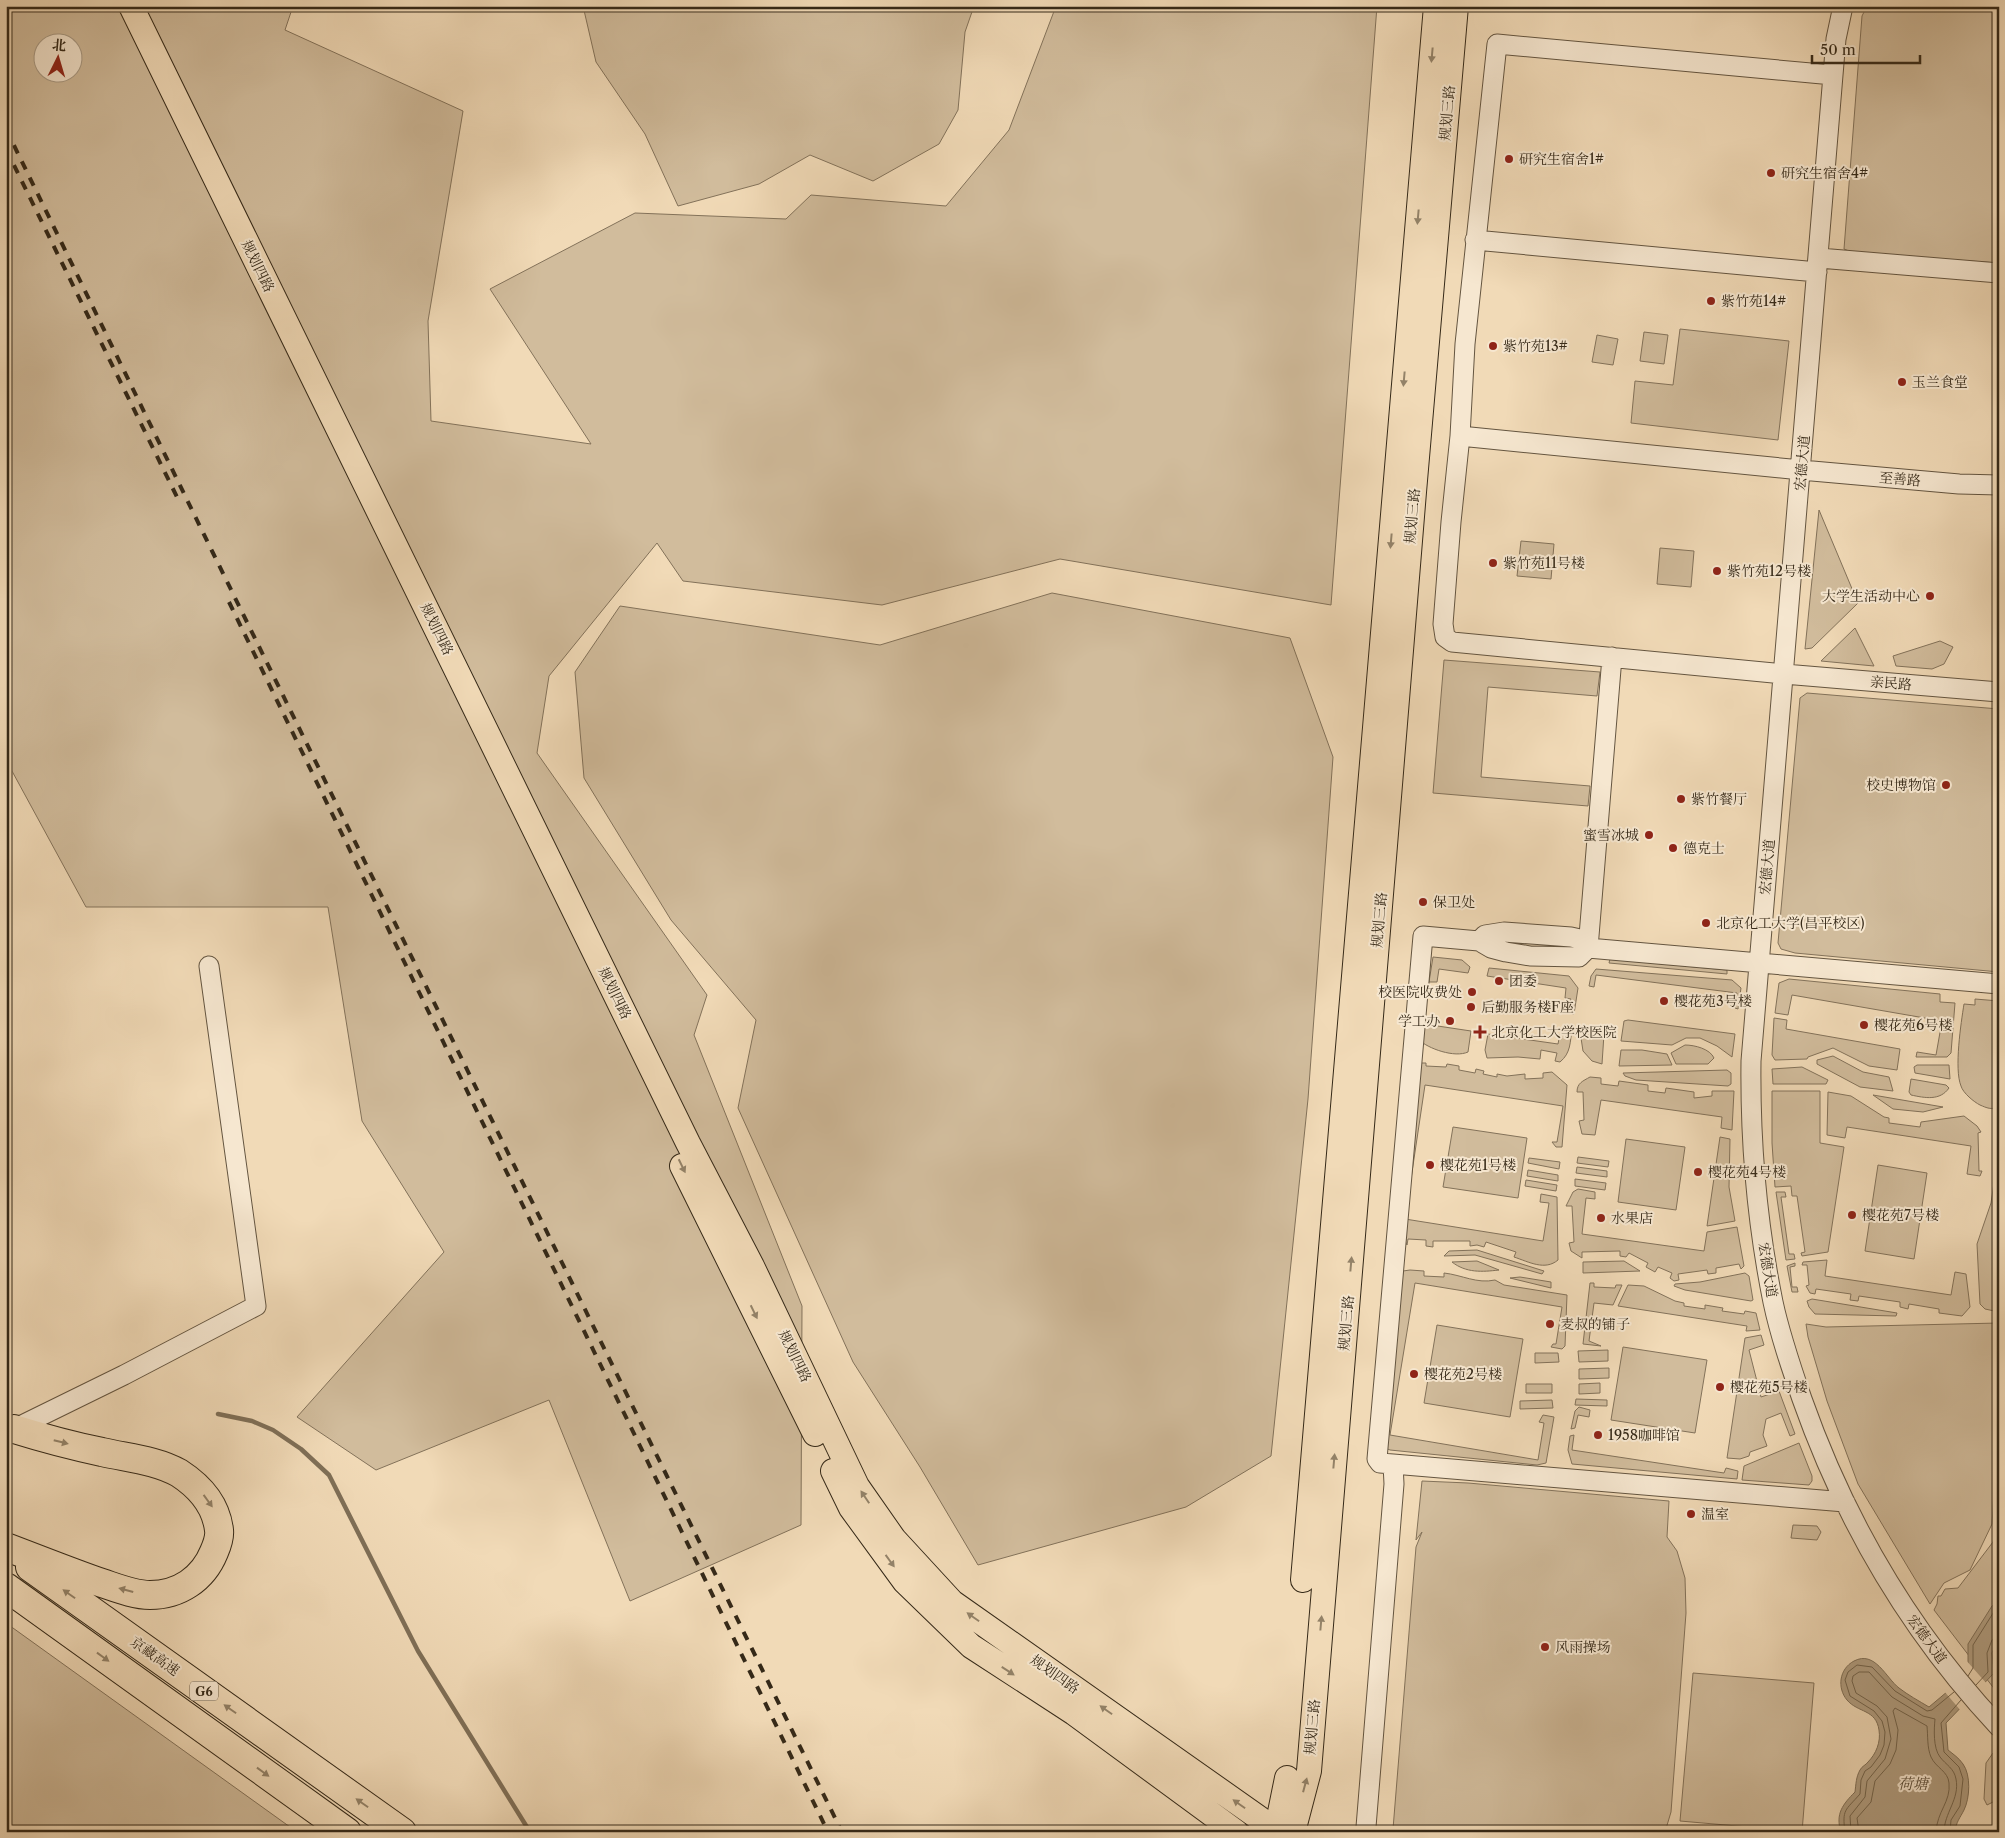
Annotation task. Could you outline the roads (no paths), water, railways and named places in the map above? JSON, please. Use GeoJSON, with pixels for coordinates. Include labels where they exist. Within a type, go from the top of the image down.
{"type":"FeatureCollection","features":[{"type":"Feature","properties":{"kind":"highway"},"geometry":{"type":"LineString","coordinates":[[6,1548],[70,1572],[125,1590],[149,1595],[174,1592],[194,1582],[209,1565],[218,1543],[220,1531],[212,1505],[196,1486],[161,1464],[10,1431]]}},
{"type":"Feature","properties":{"kind":"highway","name":"京藏高速"},"geometry":{"type":"LineString","coordinates":[[6,1548],[402,1832]]}},
{"type":"Feature","properties":{"kind":"highway","name":"G6"},"geometry":{"type":"LineString","coordinates":[[6,1588],[347,1832]]}},
{"type":"Feature","properties":{"kind":"main road","name":"规划四路"},"geometry":{"type":"LineString","coordinates":[[114,6],[851,1508],[905,1582],[971,1646],[1074,1713],[1236,1832]]}},
{"type":"Feature","properties":{"kind":"main road","name":"规划四路"},"geometry":{"type":"LineString","coordinates":[[131,6],[684,1134],[752,1266],[857,1486],[894,1539],[952,1602],[1281,1831]]}},
{"type":"Feature","properties":{"kind":"main road","name":"规划三路"},"geometry":{"type":"LineString","coordinates":[[1281,1831],[1309,1771],[1410,433],[1436,6]]}},
{"type":"Feature","properties":{"kind":"main road","name":"规划三路"},"geometry":{"type":"LineString","coordinates":[[1303,1580],[1410,433],[1456,6]]}},
{"type":"Feature","properties":{"kind":"main road"},"geometry":{"type":"LineString","coordinates":[[1281,1831],[1287,1778]]}},
{"type":"Feature","properties":{"kind":"street","name":"宏德大道"},"geometry":{"type":"LineString","coordinates":[[1843,6],[1836,39],[1751,1062],[1752,1122],[1757,1194],[1766,1265],[1786,1354],[1816,1441],[1859,1531],[1899,1599],[1931,1647],[1995,1722]]}},
{"type":"Feature","properties":{"kind":"street"},"geometry":{"type":"LineString","coordinates":[[1460,436],[1465,344],[1497,44],[1833,75]]}},
{"type":"Feature","properties":{"kind":"street"},"geometry":{"type":"LineString","coordinates":[[1475,240],[1818,265],[1999,273]]}},
{"type":"Feature","properties":{"kind":"street","name":"至善路"},"geometry":{"type":"LineString","coordinates":[[1460,436],[1801,470],[1959,484],[1999,485]]}},
{"type":"Feature","properties":{"kind":"street","name":"亲民路"},"geometry":{"type":"LineString","coordinates":[[1460,436],[1450,522],[1444,624],[1445,637],[1452,642],[1784,674],[1999,692]]}},
{"type":"Feature","properties":{"kind":"street"},"geometry":{"type":"LineString","coordinates":[[1588,948],[1612,657]]}},
{"type":"Feature","properties":{"kind":"street"},"geometry":{"type":"LineString","coordinates":[[1845,1502],[1393,1464],[1380,1462],[1377,1459],[1423,936],[1479,941],[1485,935],[1504,932],[1571,937],[1580,940],[1588,948],[1999,984]]}},
{"type":"Feature","properties":{"kind":"street"},"geometry":{"type":"LineString","coordinates":[[10,1431],[130,1372],[256,1306],[209,966]]}},
{"type":"Feature","properties":{"kind":"street"},"geometry":{"type":"LineString","coordinates":[[1368,1832],[1366,1827],[1394,1484],[1393,1464]]}},
{"type":"Feature","properties":{"kind":"water","name":"荷塘"},"geometry":{"type":"Polygon","coordinates":[[[1999,1601],[1999,1637],[1992,1653],[1994,1673],[1946,1723],[1948,1750],[1958,1758],[1966,1769],[1969,1787],[1968,1799],[1955,1832],[1841,1832],[1839,1820],[1841,1810],[1855,1792],[1859,1773],[1876,1752],[1879,1743],[1879,1730],[1874,1718],[1851,1704],[1844,1695],[1841,1679],[1845,1669],[1854,1661],[1868,1659],[1880,1667],[1899,1688],[1929,1707],[1948,1691],[1968,1668],[1968,1644],[1992,1606],[1999,1601]]]}},
{"type":"Feature","properties":{"kind":"waterway"},"geometry":{"type":"LineString","coordinates":[[218,1414],[252,1421],[273,1430],[301,1449],[329,1475],[418,1651],[530,1832]]}},
{"type":"Feature","properties":{"kind":"railway"},"geometry":{"type":"LineString","coordinates":[[6,129],[842,1832]]}},
{"type":"Feature","properties":{"kind":"railway"},"geometry":{"type":"LineString","coordinates":[[6,149],[177,497]]}},
{"type":"Feature","properties":{"kind":"railway"},"geometry":{"type":"LineString","coordinates":[[229,602],[828,1832]]}},
{"type":"Feature","properties":{"kind":"place","name":"研究生宿舍1#"},"geometry":{"type":"Point","coordinates":[1509,159]}},
{"type":"Feature","properties":{"kind":"place","name":"研究生宿舍4#"},"geometry":{"type":"Point","coordinates":[1771,173]}},
{"type":"Feature","properties":{"kind":"place","name":"紫竹苑14#"},"geometry":{"type":"Point","coordinates":[1711,301]}},
{"type":"Feature","properties":{"kind":"place","name":"紫竹苑13#"},"geometry":{"type":"Point","coordinates":[1493,346]}},
{"type":"Feature","properties":{"kind":"place","name":"玉兰食堂"},"geometry":{"type":"Point","coordinates":[1902,382]}},
{"type":"Feature","properties":{"kind":"place","name":"紫竹苑11号楼"},"geometry":{"type":"Point","coordinates":[1493,563]}},
{"type":"Feature","properties":{"kind":"place","name":"紫竹苑12号楼"},"geometry":{"type":"Point","coordinates":[1717,571]}},
{"type":"Feature","properties":{"kind":"place","name":"大学生活动中心"},"geometry":{"type":"Point","coordinates":[1930,596]}},
{"type":"Feature","properties":{"kind":"place","name":"校史博物馆"},"geometry":{"type":"Point","coordinates":[1946,785]}},
{"type":"Feature","properties":{"kind":"place","name":"紫竹餐厅"},"geometry":{"type":"Point","coordinates":[1681,799]}},
{"type":"Feature","properties":{"kind":"place","name":"蜜雪冰城"},"geometry":{"type":"Point","coordinates":[1649,835]}},
{"type":"Feature","properties":{"kind":"place","name":"德克士"},"geometry":{"type":"Point","coordinates":[1673,848]}},
{"type":"Feature","properties":{"kind":"place","name":"保卫处"},"geometry":{"type":"Point","coordinates":[1423,902]}},
{"type":"Feature","properties":{"kind":"place","name":"北京化工大学(昌平校区)"},"geometry":{"type":"Point","coordinates":[1706,923]}},
{"type":"Feature","properties":{"kind":"place","name":"团委"},"geometry":{"type":"Point","coordinates":[1499,981]}},
{"type":"Feature","properties":{"kind":"place","name":"校医院收费处"},"geometry":{"type":"Point","coordinates":[1472,992]}},
{"type":"Feature","properties":{"kind":"place","name":"樱花苑3号楼"},"geometry":{"type":"Point","coordinates":[1664,1001]}},
{"type":"Feature","properties":{"kind":"place","name":"后勤服务楼F座"},"geometry":{"type":"Point","coordinates":[1471,1007]}},
{"type":"Feature","properties":{"kind":"place","name":"学工办"},"geometry":{"type":"Point","coordinates":[1450,1021]}},
{"type":"Feature","properties":{"kind":"place","name":"樱花苑6号楼"},"geometry":{"type":"Point","coordinates":[1864,1025]}},
{"type":"Feature","properties":{"kind":"place","name":"北京化工大学校医院"},"geometry":{"type":"Point","coordinates":[1480,1032]}},
{"type":"Feature","properties":{"kind":"place","name":"樱花苑1号楼"},"geometry":{"type":"Point","coordinates":[1430,1165]}},
{"type":"Feature","properties":{"kind":"place","name":"樱花苑4号楼"},"geometry":{"type":"Point","coordinates":[1698,1172]}},
{"type":"Feature","properties":{"kind":"place","name":"樱花苑7号楼"},"geometry":{"type":"Point","coordinates":[1852,1215]}},
{"type":"Feature","properties":{"kind":"place","name":"水果店"},"geometry":{"type":"Point","coordinates":[1601,1218]}},
{"type":"Feature","properties":{"kind":"place","name":"麦叔的铺子"},"geometry":{"type":"Point","coordinates":[1550,1324]}},
{"type":"Feature","properties":{"kind":"place","name":"樱花苑2号楼"},"geometry":{"type":"Point","coordinates":[1414,1374]}},
{"type":"Feature","properties":{"kind":"place","name":"樱花苑5号楼"},"geometry":{"type":"Point","coordinates":[1720,1387]}},
{"type":"Feature","properties":{"kind":"place","name":"1958咖啡馆"},"geometry":{"type":"Point","coordinates":[1598,1435]}},
{"type":"Feature","properties":{"kind":"place","name":"温室"},"geometry":{"type":"Point","coordinates":[1691,1514]}},
{"type":"Feature","properties":{"kind":"place","name":"风雨操场"},"geometry":{"type":"Point","coordinates":[1545,1647]}}]}
